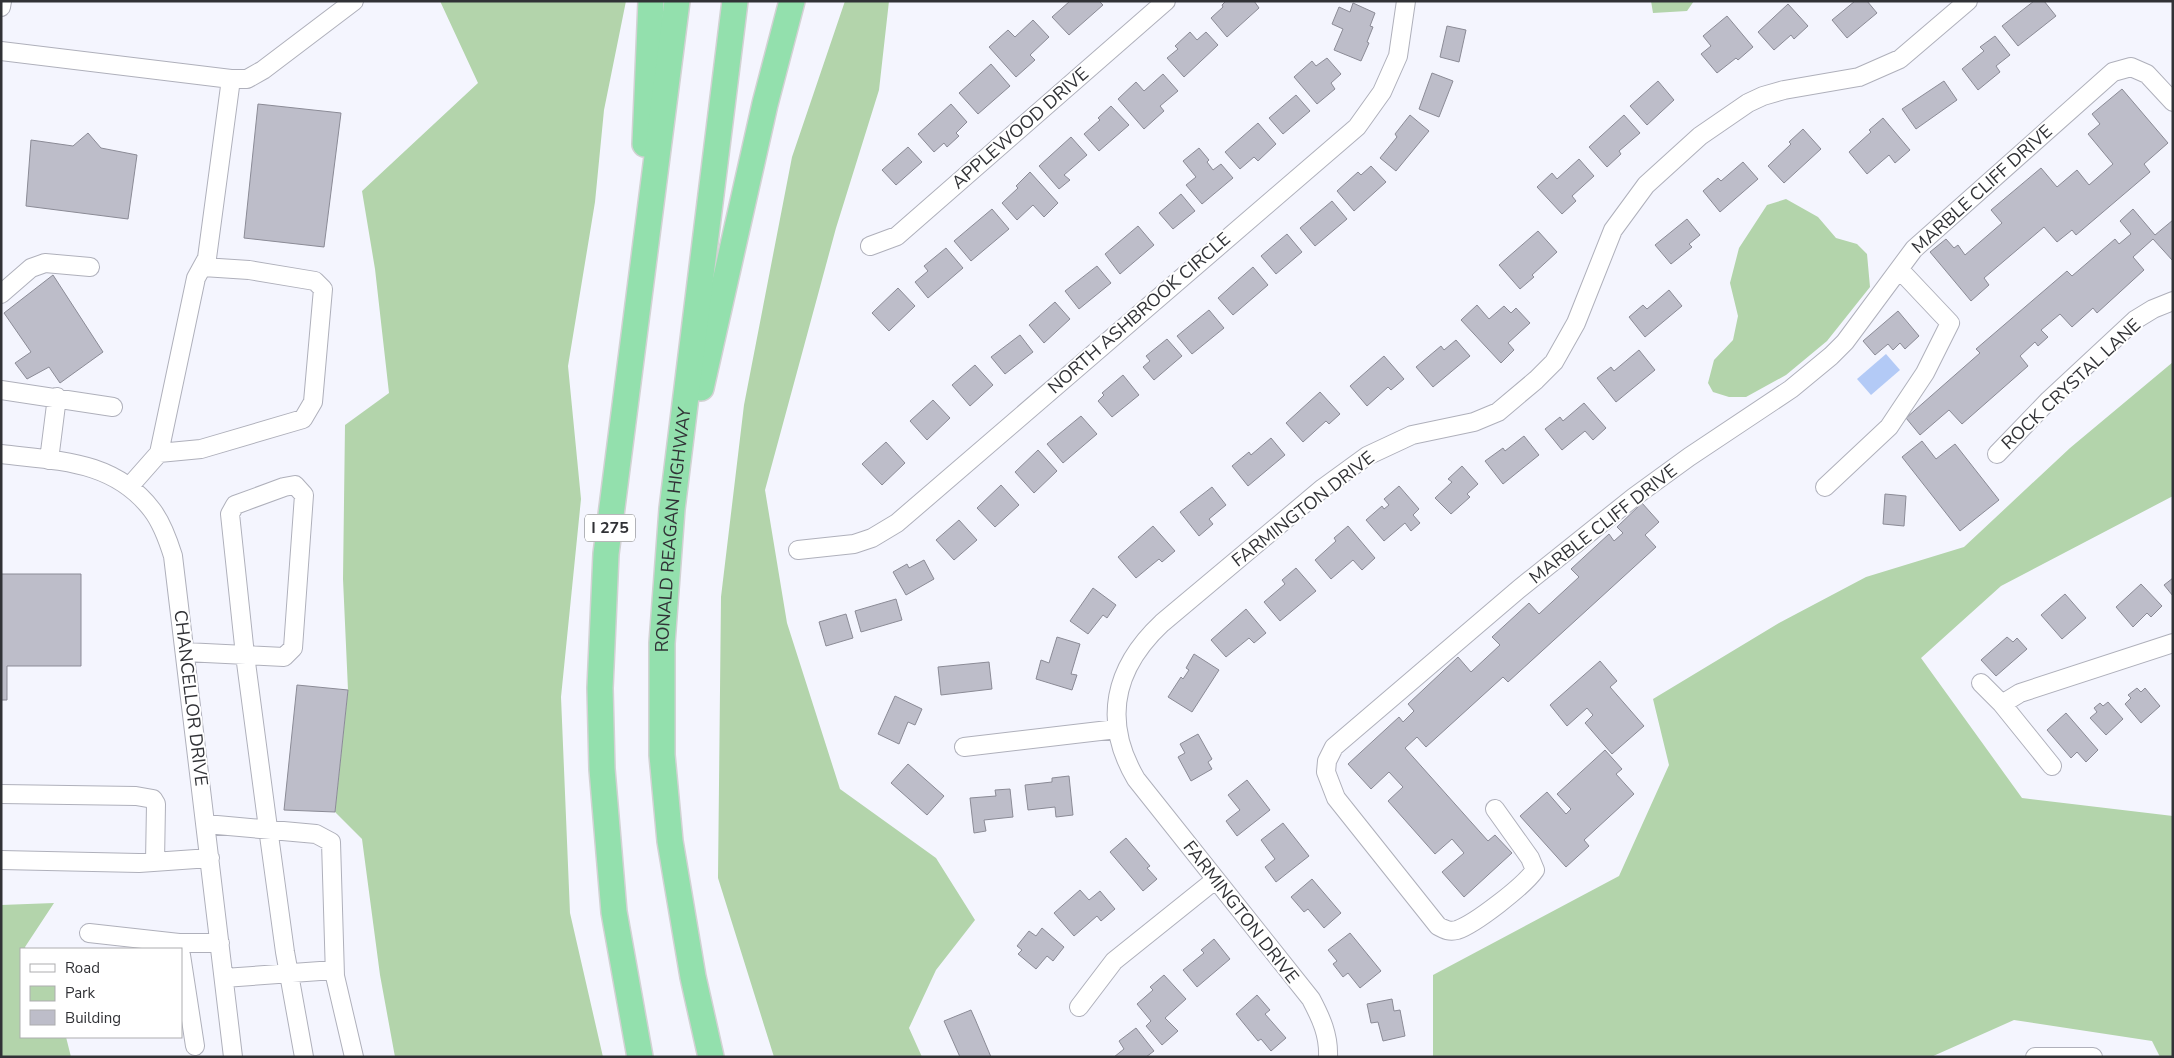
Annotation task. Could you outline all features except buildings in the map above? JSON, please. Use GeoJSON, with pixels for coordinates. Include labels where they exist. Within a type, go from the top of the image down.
{"type":"FeatureCollection","features":[{"type":"Feature","properties":{"kind":"highway"},"geometry":{"type":"LineString","coordinates":[[637,314],[651,1]]}},
{"type":"Feature","properties":{"kind":"highway","name":"I 275"},"geometry":{"type":"LineString","coordinates":[[640,1057],[626,989],[614,912],[602,770],[600,688],[606,554],[677,1]]}},
{"type":"Feature","properties":{"kind":"highway","name":"RONALD REAGAN HIGHWAY"},"geometry":{"type":"LineString","coordinates":[[711,1057],[693,977],[670,842],[662,755],[662,643],[672,509],[735,1]]}},
{"type":"Feature","properties":{"kind":"highway"},"geometry":{"type":"LineString","coordinates":[[672,509],[713,340],[765,104],[792,1]]}},
{"type":"Feature","properties":{"kind":"street"},"geometry":{"type":"LineString","coordinates":[[1,7],[2,1]]}},
{"type":"Feature","properties":{"kind":"street"},"geometry":{"type":"LineString","coordinates":[[1,50],[230,79],[247,79],[263,70],[354,1]]}},
{"type":"Feature","properties":{"kind":"street","name":"APPLEWOOD DRIVE"},"geometry":{"type":"LineString","coordinates":[[870,246],[896,236],[1166,1]]}},
{"type":"Feature","properties":{"kind":"street","name":"NORTH ASHBROOK CIRCLE"},"geometry":{"type":"LineString","coordinates":[[798,550],[854,544],[872,538],[896,523],[1340,142],[1357,126],[1382,92],[1398,56],[1406,1]]}},
{"type":"Feature","properties":{"kind":"street","name":"FARMINGTON DRIVE"},"geometry":{"type":"LineString","coordinates":[[1328,1057],[1327,1038],[1322,1021],[1311,999],[1136,779],[1128,765],[1117,729],[1119,690],[1125,671],[1144,640],[1309,500],[1367,456],[1412,435],[1450,428],[1498,412],[1536,380],[1554,362],[1576,323],[1613,230],[1646,185],[1700,136],[1748,103],[1763,96],[1784,90],[1859,77],[1900,59],[1968,1]]}},
{"type":"Feature","properties":{"kind":"street","name":"MARBLE CLIFF DRIVE"},"geometry":{"type":"LineString","coordinates":[[1496,809],[1530,858],[1535,870],[1528,880],[1476,920],[1457,930],[1447,931],[1438,926],[1341,805],[1331,788],[1326,772],[1327,761],[1334,746],[1565,552],[1634,497],[1689,457],[1790,389],[1831,356],[1845,342],[1914,249],[2113,72],[2131,67],[2147,74],[2173,102]]}},
{"type":"Feature","properties":{"kind":"street"},"geometry":{"type":"LineString","coordinates":[[129,487],[159,453],[196,278],[208,258],[230,79]]}},
{"type":"Feature","properties":{"kind":"street"},"geometry":{"type":"LineString","coordinates":[[1,294],[31,268],[45,263],[90,267]]}},
{"type":"Feature","properties":{"kind":"street"},"geometry":{"type":"LineString","coordinates":[[159,453],[201,449],[303,419],[313,402],[323,289],[315,281],[249,270],[202,267]]}},
{"type":"Feature","properties":{"kind":"street"},"geometry":{"type":"LineString","coordinates":[[1825,487],[1890,427],[1926,372],[1950,324],[1899,269]]}},
{"type":"Feature","properties":{"kind":"street","name":"ROCK CRYSTAL LANE"},"geometry":{"type":"LineString","coordinates":[[1997,454],[2049,400],[2135,320],[2173,301]]}},
{"type":"Feature","properties":{"kind":"street"},"geometry":{"type":"LineString","coordinates":[[1,390],[114,407]]}},
{"type":"Feature","properties":{"kind":"street"},"geometry":{"type":"LineString","coordinates":[[49,460],[57,397]]}},
{"type":"Feature","properties":{"kind":"street","name":"CHANCELLOR DRIVE"},"geometry":{"type":"LineString","coordinates":[[1,454],[77,463],[101,470],[129,487],[152,510],[165,532],[173,556],[233,1057]]}},
{"type":"Feature","properties":{"kind":"street"},"geometry":{"type":"LineString","coordinates":[[185,652],[245,655],[284,657],[293,648],[304,495],[295,486],[284,487],[235,505],[231,509],[230,528],[245,655],[268,828],[289,972],[304,1057]]}},
{"type":"Feature","properties":{"kind":"street"},"geometry":{"type":"LineString","coordinates":[[2002,704],[2020,693],[2173,643]]}},
{"type":"Feature","properties":{"kind":"street"},"geometry":{"type":"LineString","coordinates":[[1981,683],[2002,704],[2052,766]]}},
{"type":"Feature","properties":{"kind":"street"},"geometry":{"type":"LineString","coordinates":[[964,747],[1117,729]]}},
{"type":"Feature","properties":{"kind":"street"},"geometry":{"type":"LineString","coordinates":[[1,794],[136,796],[152,799],[156,804],[155,862]]}},
{"type":"Feature","properties":{"kind":"street"},"geometry":{"type":"LineString","coordinates":[[206,824],[268,828],[316,834],[331,842],[334,970],[354,1057]]}},
{"type":"Feature","properties":{"kind":"street"},"geometry":{"type":"LineString","coordinates":[[1,860],[155,862],[210,858]]}},
{"type":"Feature","properties":{"kind":"street"},"geometry":{"type":"LineString","coordinates":[[1079,1007],[1114,961],[1216,880]]}},
{"type":"Feature","properties":{"kind":"street"},"geometry":{"type":"LineString","coordinates":[[89,933],[174,948]]}},
{"type":"Feature","properties":{"kind":"street"},"geometry":{"type":"LineString","coordinates":[[182,949],[220,944]]}},
{"type":"Feature","properties":{"kind":"street"},"geometry":{"type":"LineString","coordinates":[[182,962],[195,1046]]}},
{"type":"Feature","properties":{"kind":"street"},"geometry":{"type":"LineString","coordinates":[[224,978],[334,970]]}},
{"type":"Feature","properties":{"kind":"street"},"geometry":{"type":"LineString","coordinates":[[2035,1057],[2093,1057]]}},
{"type":"Feature","properties":{"kind":"green space"},"geometry":{"type":"Polygon","coordinates":[[[440,1],[626,1],[604,110],[595,202],[568,366],[581,499],[561,697],[570,913],[603,1057],[395,1057],[380,975],[362,839],[335,812],[348,690],[343,579],[345,425],[389,393],[375,269],[362,191],[478,83],[440,1]]]}},
{"type":"Feature","properties":{"kind":"green space"},"geometry":{"type":"Polygon","coordinates":[[[845,1],[889,1],[879,90],[836,228],[765,490],[787,623],[840,789],[936,858],[975,920],[936,970],[909,1028],[922,1057],[774,1057],[718,878],[721,597],[744,405],[792,157],[845,1]]]}},
{"type":"Feature","properties":{"kind":"green space"},"geometry":{"type":"Polygon","coordinates":[[[1651,1],[1694,1],[1687,11],[1653,13],[1651,1]]]}},
{"type":"Feature","properties":{"kind":"green space"},"geometry":{"type":"Polygon","coordinates":[[[1786,199],[1818,217],[1836,238],[1857,244],[1867,254],[1870,287],[1827,341],[1786,375],[1746,397],[1729,397],[1713,392],[1708,383],[1714,360],[1733,340],[1738,316],[1730,283],[1739,248],[1767,205],[1786,199]]]}},
{"type":"Feature","properties":{"kind":"green space"},"geometry":{"type":"Polygon","coordinates":[[[2173,362],[2173,496],[2001,586],[1921,658],[2022,798],[2173,816],[2173,1057],[2160,1057],[2152,1041],[2014,1020],[1931,1057],[1433,1057],[1433,975],[1619,876],[1669,765],[1653,699],[1779,623],[1866,577],[1964,547],[2070,448],[2173,362]]]}},
{"type":"Feature","properties":{"kind":"green space"},"geometry":{"type":"Polygon","coordinates":[[[54,903],[26,948],[20,948],[20,1038],[66,1038],[71,1057],[1,1057],[1,905],[54,903]]]}},
{"type":"Feature","properties":{"kind":"water"},"geometry":{"type":"Polygon","coordinates":[[[1886,354],[1900,370],[1871,395],[1857,379],[1886,354]]]}}]}
